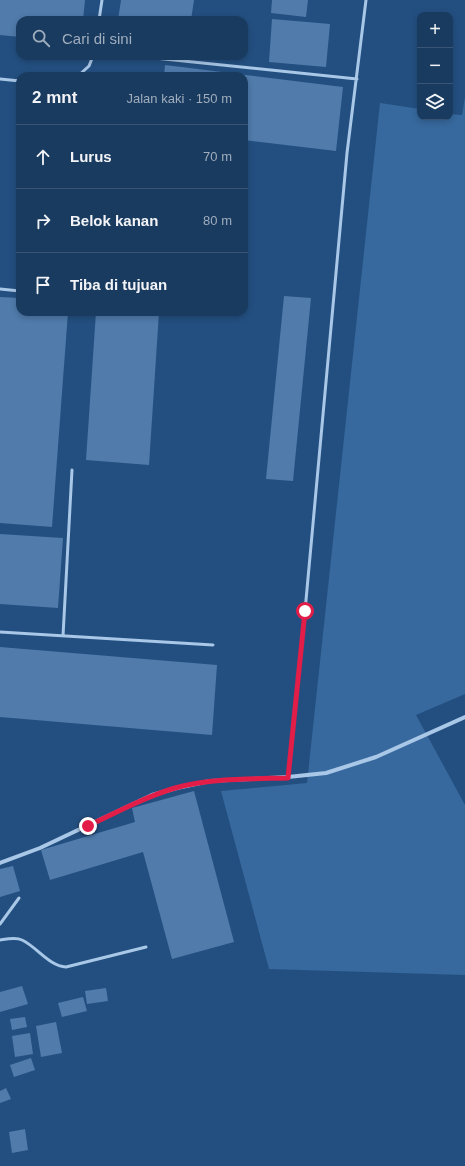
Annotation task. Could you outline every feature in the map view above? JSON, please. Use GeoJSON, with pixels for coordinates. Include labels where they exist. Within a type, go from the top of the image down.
{"type":"FeatureCollection","features":[{"type":"Feature","properties":{"kind":"street"},"geometry":{"type":"LineString","coordinates":[[0,863],[40,848],[152,796],[177,788],[210,782],[288,778],[326,773],[376,757],[465,717]]}},
{"type":"Feature","properties":{"kind":"lane"},"geometry":{"type":"LineString","coordinates":[[100,16],[102,0]]}},
{"type":"Feature","properties":{"kind":"lane"},"geometry":{"type":"LineString","coordinates":[[288,778],[305,611],[347,153],[366,0]]}},
{"type":"Feature","properties":{"kind":"lane"},"geometry":{"type":"LineString","coordinates":[[82,72],[89,66],[91,60]]}},
{"type":"Feature","properties":{"kind":"lane"},"geometry":{"type":"LineString","coordinates":[[174,60],[357,79]]}},
{"type":"Feature","properties":{"kind":"lane"},"geometry":{"type":"LineString","coordinates":[[0,79],[16,81]]}},
{"type":"Feature","properties":{"kind":"lane"},"geometry":{"type":"LineString","coordinates":[[0,290],[16,291]]}},
{"type":"Feature","properties":{"kind":"lane"},"geometry":{"type":"LineString","coordinates":[[63,636],[72,470]]}},
{"type":"Feature","properties":{"kind":"lane"},"geometry":{"type":"LineString","coordinates":[[0,632],[213,645]]}},
{"type":"Feature","properties":{"kind":"lane"},"geometry":{"type":"LineString","coordinates":[[0,924],[19,898]]}},
{"type":"Feature","properties":{"kind":"lane"},"geometry":{"type":"LineString","coordinates":[[0,940],[23,940],[57,965],[66,967],[146,947]]}},
{"type":"Feature","properties":{"kind":"shaded area"},"geometry":{"type":"Polygon","coordinates":[[[465,97],[465,694],[416,715],[465,805],[465,975],[269,969],[221,791],[307,783],[380,103],[417,109],[417,120],[453,120],[453,114],[462,115],[465,97]]]}},
{"type":"Feature","properties":{"kind":"building"},"geometry":{"type":"Polygon","coordinates":[[[0,0],[85,0],[83,16],[16,16],[16,37],[0,35],[0,0]]]}},
{"type":"Feature","properties":{"kind":"building"},"geometry":{"type":"Polygon","coordinates":[[[121,0],[194,0],[192,16],[119,16],[121,0]]]}},
{"type":"Feature","properties":{"kind":"building"},"geometry":{"type":"Polygon","coordinates":[[[272,0],[308,0],[306,17],[271,13],[272,0]]]}},
{"type":"Feature","properties":{"kind":"building"},"geometry":{"type":"Polygon","coordinates":[[[272,19],[330,24],[326,67],[269,62],[272,19]]]}},
{"type":"Feature","properties":{"kind":"building"},"geometry":{"type":"Polygon","coordinates":[[[165,65],[222,72],[164,72],[165,65]]]}},
{"type":"Feature","properties":{"kind":"building"},"geometry":{"type":"Polygon","coordinates":[[[248,75],[343,87],[336,151],[248,140],[248,75]]]}},
{"type":"Feature","properties":{"kind":"building"},"geometry":{"type":"Polygon","coordinates":[[[284,296],[311,298],[293,481],[266,479],[284,296]]]}},
{"type":"Feature","properties":{"kind":"building"},"geometry":{"type":"Polygon","coordinates":[[[0,297],[16,298],[16,316],[68,316],[52,527],[0,523],[0,297]]]}},
{"type":"Feature","properties":{"kind":"building"},"geometry":{"type":"Polygon","coordinates":[[[96,316],[159,316],[149,465],[86,460],[96,316]]]}},
{"type":"Feature","properties":{"kind":"building"},"geometry":{"type":"Polygon","coordinates":[[[0,534],[63,538],[58,608],[0,604],[0,534]]]}},
{"type":"Feature","properties":{"kind":"building"},"geometry":{"type":"Polygon","coordinates":[[[0,647],[217,665],[212,735],[0,717],[0,647]]]}},
{"type":"Feature","properties":{"kind":"building"},"geometry":{"type":"Polygon","coordinates":[[[194,791],[234,942],[172,959],[143,852],[50,880],[41,850],[135,822],[132,808],[194,791]]]}},
{"type":"Feature","properties":{"kind":"building"},"geometry":{"type":"Polygon","coordinates":[[[13,866],[20,891],[0,897],[0,869],[13,866]]]}},
{"type":"Feature","properties":{"kind":"building"},"geometry":{"type":"Polygon","coordinates":[[[22,986],[28,1004],[0,1012],[0,992],[22,986]]]}},
{"type":"Feature","properties":{"kind":"building"},"geometry":{"type":"Polygon","coordinates":[[[106,988],[108,1001],[87,1004],[85,991],[106,988]]]}},
{"type":"Feature","properties":{"kind":"building"},"geometry":{"type":"Polygon","coordinates":[[[83,997],[87,1011],[62,1017],[58,1003],[83,997]]]}},
{"type":"Feature","properties":{"kind":"building"},"geometry":{"type":"Polygon","coordinates":[[[25,1017],[27,1027],[12,1030],[10,1019],[25,1017]]]}},
{"type":"Feature","properties":{"kind":"building"},"geometry":{"type":"Polygon","coordinates":[[[56,1022],[62,1053],[41,1057],[36,1026],[56,1022]]]}},
{"type":"Feature","properties":{"kind":"building"},"geometry":{"type":"Polygon","coordinates":[[[30,1033],[33,1054],[15,1057],[12,1036],[30,1033]]]}},
{"type":"Feature","properties":{"kind":"building"},"geometry":{"type":"Polygon","coordinates":[[[31,1058],[35,1070],[14,1077],[10,1065],[31,1058]]]}},
{"type":"Feature","properties":{"kind":"building"},"geometry":{"type":"Polygon","coordinates":[[[6,1088],[11,1099],[0,1103],[0,1091],[6,1088]]]}},
{"type":"Feature","properties":{"kind":"building"},"geometry":{"type":"Polygon","coordinates":[[[25,1129],[28,1150],[12,1153],[9,1132],[25,1129]]]}},
{"type":"Feature","properties":{"kind":"route"},"geometry":{"type":"LineString","coordinates":[[88,826],[152,796],[177,788],[210,782],[288,778],[305,611]]}}]}
